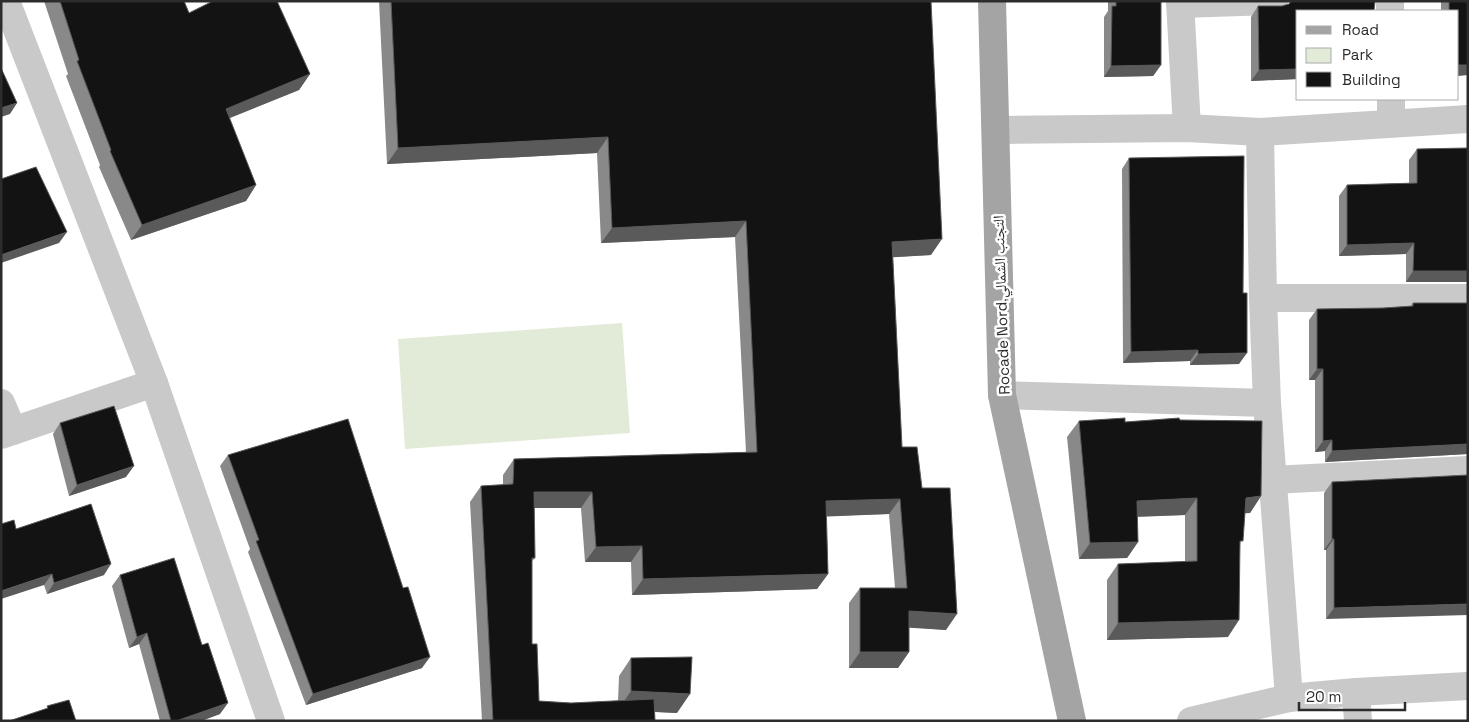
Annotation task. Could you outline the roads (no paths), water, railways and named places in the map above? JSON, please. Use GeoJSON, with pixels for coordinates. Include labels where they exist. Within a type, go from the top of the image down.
{"type":"FeatureCollection","features":[{"type":"Feature","properties":{"kind":"main road","name":"Rocade Nord,التجنب الشمالي"},"geometry":{"type":"LineString","coordinates":[[992,1],[1002,395],[1072,721]]}},
{"type":"Feature","properties":{"kind":"street"},"geometry":{"type":"LineString","coordinates":[[6,1],[154,383],[271,721]]}},
{"type":"Feature","properties":{"kind":"street"},"geometry":{"type":"LineString","coordinates":[[1187,128],[1180,3],[1274,1]]}},
{"type":"Feature","properties":{"kind":"street"},"geometry":{"type":"LineString","coordinates":[[996,130],[1187,128],[1260,132],[1391,111],[1468,119]]}},
{"type":"Feature","properties":{"kind":"street"},"geometry":{"type":"LineString","coordinates":[[1260,132],[1267,403],[1289,698]]}},
{"type":"Feature","properties":{"kind":"street"},"geometry":{"type":"LineString","coordinates":[[1263,298],[1468,298]]}},
{"type":"Feature","properties":{"kind":"street"},"geometry":{"type":"LineString","coordinates":[[1,403],[7,433],[154,383]]}},
{"type":"Feature","properties":{"kind":"street"},"geometry":{"type":"LineString","coordinates":[[1002,395],[1267,403]]}},
{"type":"Feature","properties":{"kind":"street"},"geometry":{"type":"LineString","coordinates":[[1272,480],[1468,470]]}},
{"type":"Feature","properties":{"kind":"street"},"geometry":{"type":"LineString","coordinates":[[1191,721],[1289,698],[1356,692],[1468,686]]}},
{"type":"Feature","properties":{"kind":"street"},"geometry":{"type":"LineString","coordinates":[[1356,692],[1358,721]]}}]}
